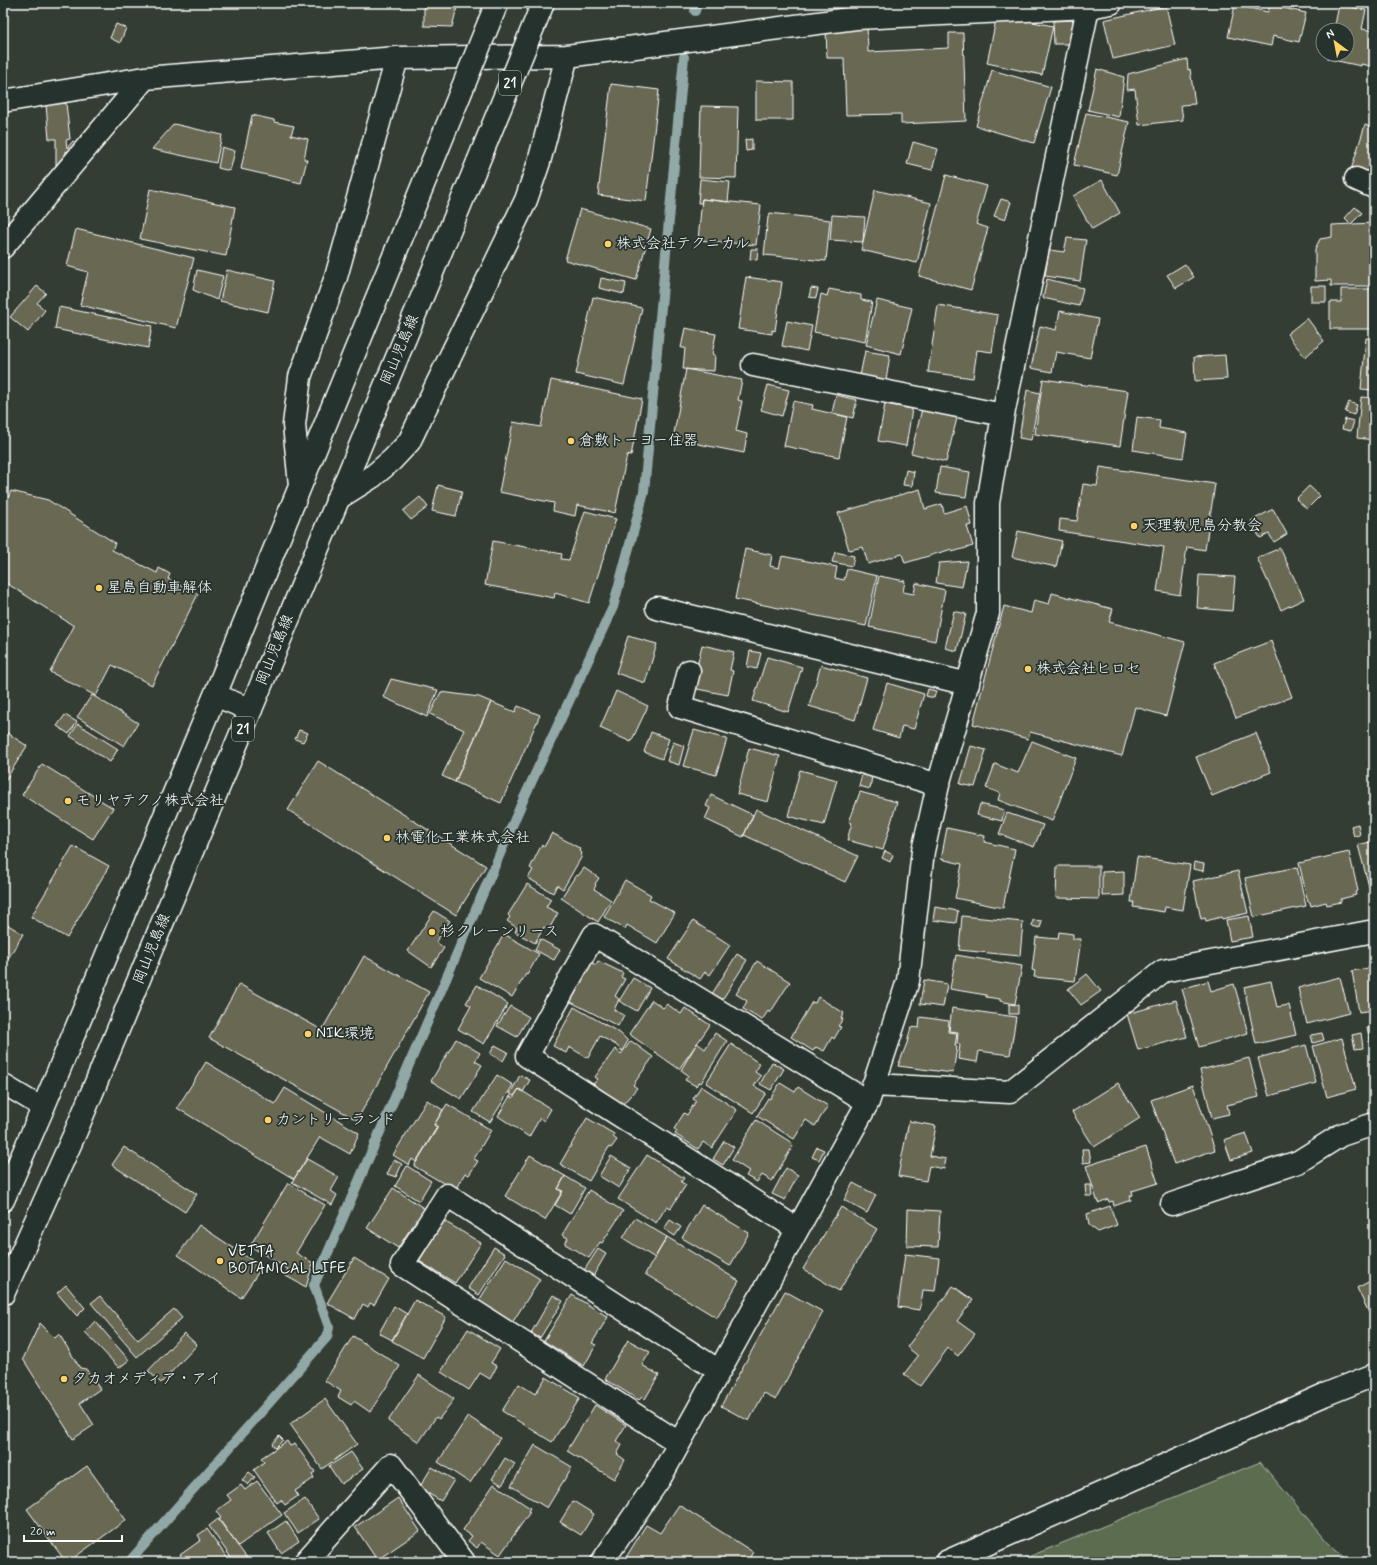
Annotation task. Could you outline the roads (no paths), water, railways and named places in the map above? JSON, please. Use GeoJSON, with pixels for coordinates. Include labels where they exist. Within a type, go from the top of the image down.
{"type":"FeatureCollection","features":[{"type":"Feature","properties":{"kind":"street"},"geometry":{"type":"LineString","coordinates":[[3,1200],[43,1108],[214,695],[496,3]]}},
{"type":"Feature","properties":{"kind":"street","name":"岡山児島線"},"geometry":{"type":"LineString","coordinates":[[3,1294],[76,1131],[478,162],[542,3]]}},
{"type":"Feature","properties":{"kind":"street"},"geometry":{"type":"LineString","coordinates":[[3,101],[145,78],[397,58],[567,56],[856,18],[1111,3]]}},
{"type":"Feature","properties":{"kind":"street"},"geometry":{"type":"LineString","coordinates":[[602,1562],[660,1478],[870,1094],[908,981],[923,851],[938,786],[988,612],[988,503],[1003,416],[1089,5]]}},
{"type":"Feature","properties":{"kind":"street"},"geometry":{"type":"LineString","coordinates":[[338,499],[372,477],[392,460],[409,442],[526,200],[539,162],[567,56]]}},
{"type":"Feature","properties":{"kind":"street"},"geometry":{"type":"LineString","coordinates":[[300,485],[294,425],[300,377],[336,277],[397,58]]}},
{"type":"Feature","properties":{"kind":"street"},"geometry":{"type":"LineString","coordinates":[[3,247],[145,78]]}},
{"type":"Feature","properties":{"kind":"street"},"geometry":{"type":"LineString","coordinates":[[753,365],[1003,416]]}},
{"type":"Feature","properties":{"kind":"street"},"geometry":{"type":"LineString","coordinates":[[657,608],[968,684]]}},
{"type":"Feature","properties":{"kind":"street"},"geometry":{"type":"LineString","coordinates":[[689,672],[680,707],[938,786]]}},
{"type":"Feature","properties":{"kind":"street"},"geometry":{"type":"LineString","coordinates":[[214,695],[251,710]]}},
{"type":"Feature","properties":{"kind":"street"},"geometry":{"type":"LineString","coordinates":[[797,1229],[527,1056],[594,935],[870,1094],[1010,1092],[1163,971],[1374,931]]}},
{"type":"Feature","properties":{"kind":"street"},"geometry":{"type":"LineString","coordinates":[[1172,1204],[1298,1162],[1341,1135],[1374,1124]]}},
{"type":"Feature","properties":{"kind":"street"},"geometry":{"type":"LineString","coordinates":[[679,1442],[402,1265],[447,1195],[719,1371]]}},
{"type":"Feature","properties":{"kind":"street"},"geometry":{"type":"LineString","coordinates":[[946,1562],[1374,1375]]}},
{"type":"Feature","properties":{"kind":"street"},"geometry":{"type":"LineString","coordinates":[[305,1562],[391,1465],[464,1562]]}},
{"type":"Feature","properties":{"kind":"lane"},"geometry":{"type":"LineString","coordinates":[[3,1084],[43,1108]]}},
{"type":"Feature","properties":{"kind":"waterway"},"geometry":{"type":"LineString","coordinates":[[695,11],[697,3]]}},
{"type":"Feature","properties":{"kind":"waterway"},"geometry":{"type":"LineString","coordinates":[[129,1562],[327,1337],[329,1327],[314,1285],[524,798],[613,607],[644,492],[684,57]]}},
{"type":"Feature","properties":{"kind":"place","name":"株式会社テクニカル"},"geometry":{"type":"Point","coordinates":[608,244]}},
{"type":"Feature","properties":{"kind":"place","name":"倉敷トーヨー住器"},"geometry":{"type":"Point","coordinates":[571,441]}},
{"type":"Feature","properties":{"kind":"place","name":"天理教児島分教会"},"geometry":{"type":"Point","coordinates":[1134,526]}},
{"type":"Feature","properties":{"kind":"place","name":"星島自動車解体"},"geometry":{"type":"Point","coordinates":[99,588]}},
{"type":"Feature","properties":{"kind":"place","name":"株式会社ヒロセ"},"geometry":{"type":"Point","coordinates":[1028,669]}},
{"type":"Feature","properties":{"kind":"place","name":"モリヤテクノ株式会社"},"geometry":{"type":"Point","coordinates":[68,801]}},
{"type":"Feature","properties":{"kind":"place","name":"林電化工業株式会社"},"geometry":{"type":"Point","coordinates":[387,838]}},
{"type":"Feature","properties":{"kind":"place","name":"杉クレーンリース"},"geometry":{"type":"Point","coordinates":[432,932]}},
{"type":"Feature","properties":{"kind":"place","name":"NIK環境"},"geometry":{"type":"Point","coordinates":[308,1034]}},
{"type":"Feature","properties":{"kind":"place","name":"カントリーランド"},"geometry":{"type":"Point","coordinates":[268,1120]}},
{"type":"Feature","properties":{"kind":"place","name":"VETTA BOTANICAL LIFE"},"geometry":{"type":"Point","coordinates":[220,1261]}},
{"type":"Feature","properties":{"kind":"place","name":"タカオメディア・アイ"},"geometry":{"type":"Point","coordinates":[64,1379]}}]}
